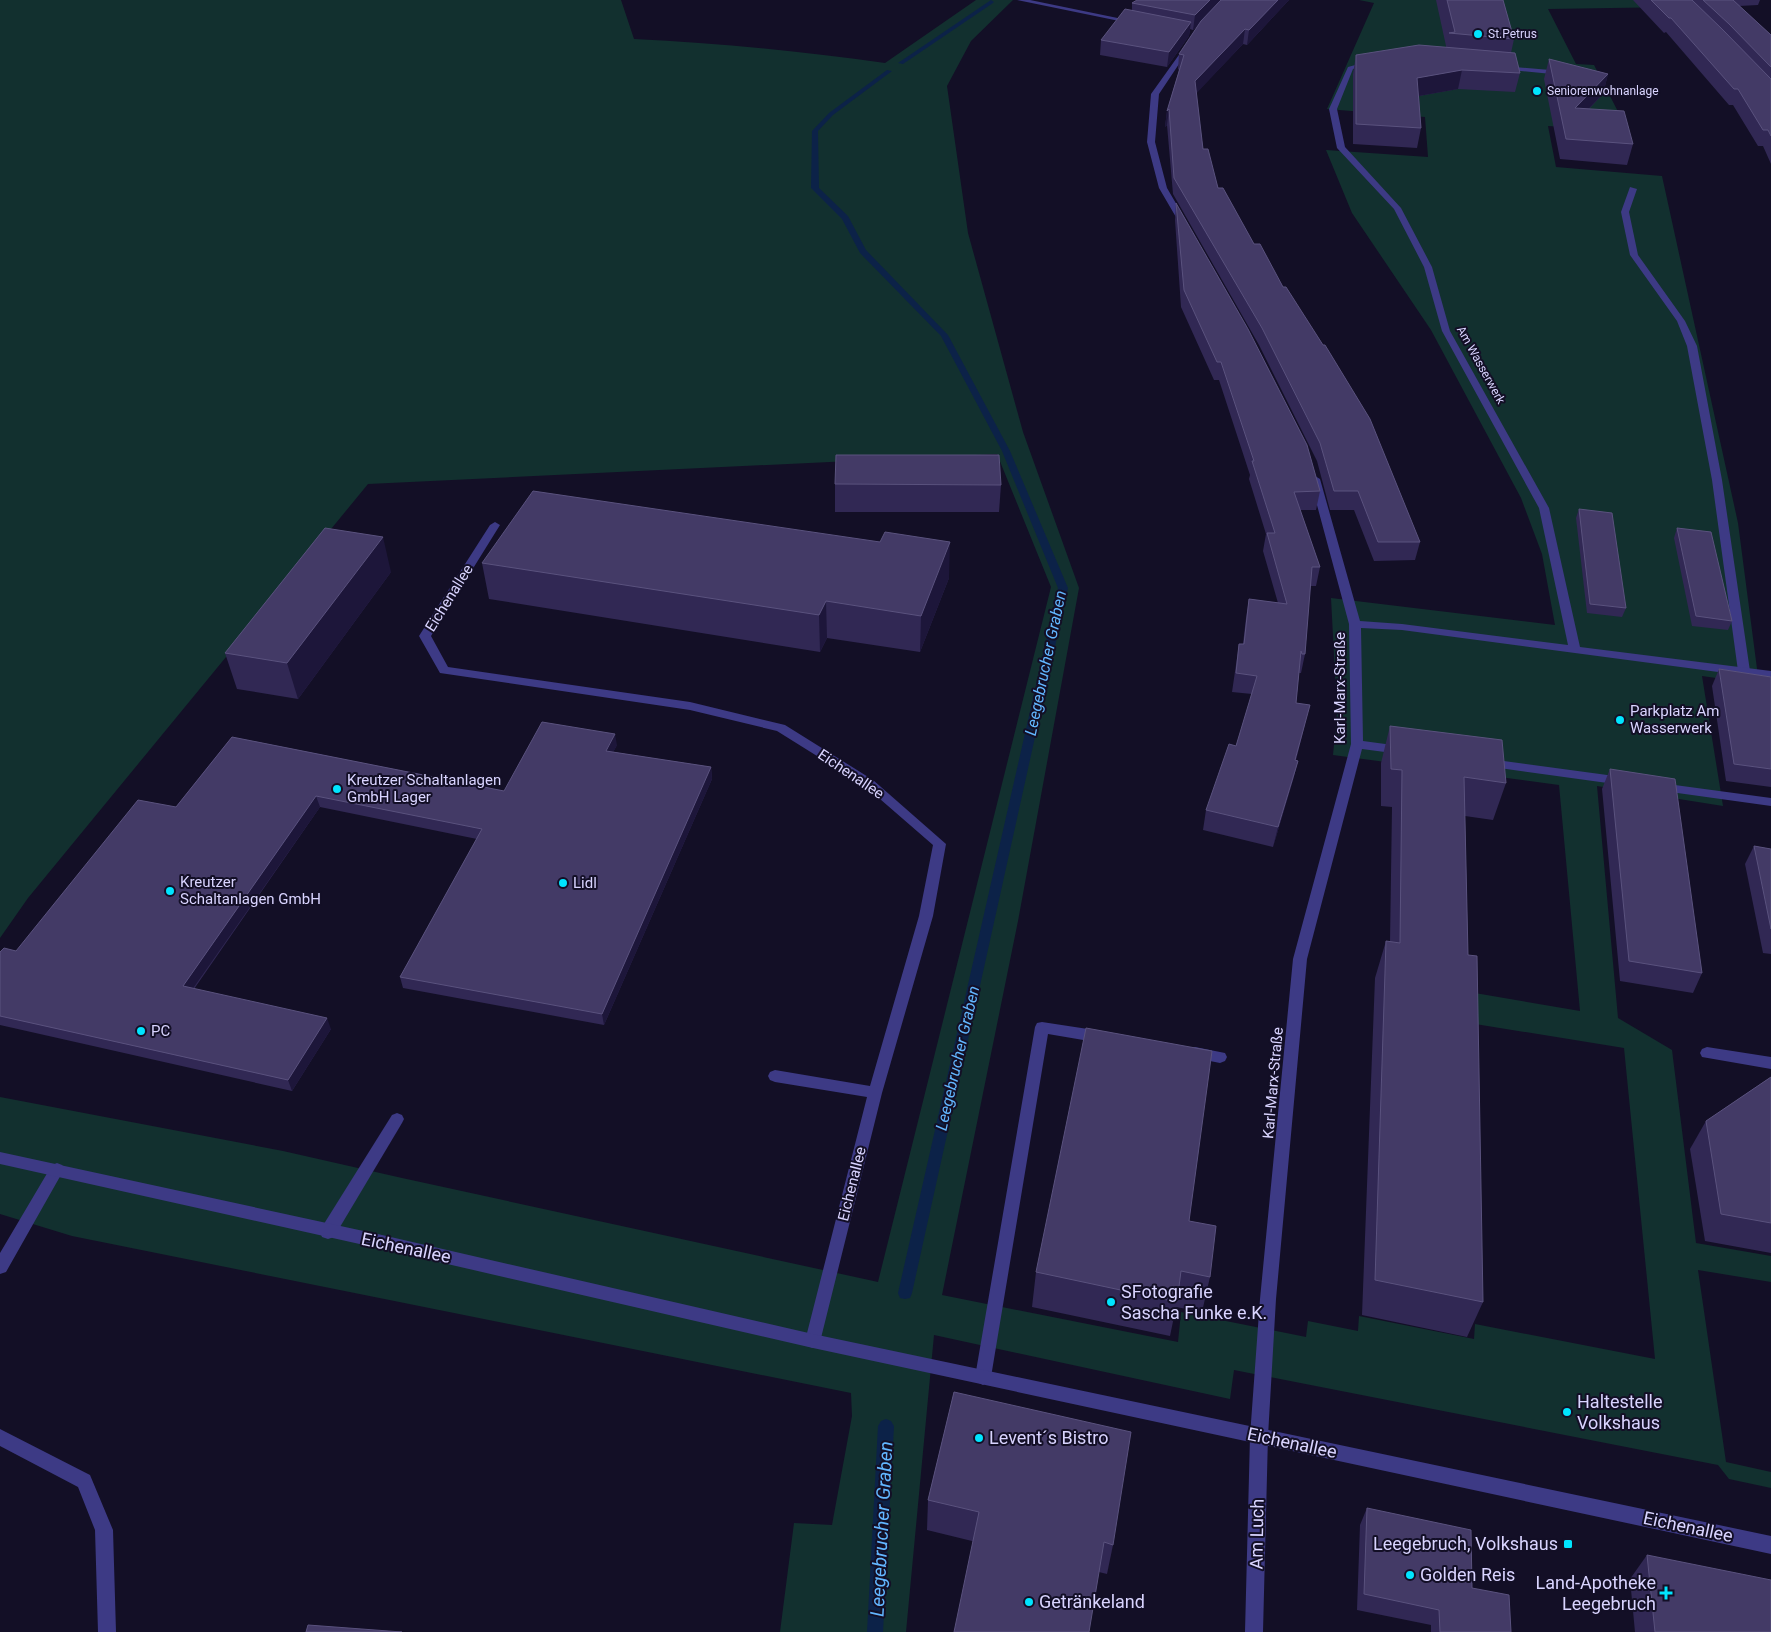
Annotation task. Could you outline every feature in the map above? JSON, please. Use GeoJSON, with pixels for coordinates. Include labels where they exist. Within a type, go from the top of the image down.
{"type":"FeatureCollection","features":[{"type":"Feature","properties":{"kind":"street"},"geometry":{"type":"LineString","coordinates":[[1020,0],[1147,25]]}},
{"type":"Feature","properties":{"kind":"street"},"geometry":{"type":"LineString","coordinates":[[1191,237],[1163,188],[1151,142],[1155,94],[1196,34]]}},
{"type":"Feature","properties":{"kind":"street","name":"Am Wasserwerk"},"geometry":{"type":"LineString","coordinates":[[1377,61],[1350,68],[1333,109],[1341,148],[1397,208],[1428,267],[1446,331],[1544,508],[1575,650]]}},
{"type":"Feature","properties":{"kind":"street"},"geometry":{"type":"LineString","coordinates":[[1494,67],[1574,74]]}},
{"type":"Feature","properties":{"kind":"street"},"geometry":{"type":"LineString","coordinates":[[1633,189],[1625,212],[1634,255],[1681,321],[1692,346],[1717,480],[1744,671]]}},
{"type":"Feature","properties":{"kind":"street","name":"Karl-Marx-Straße"},"geometry":{"type":"LineString","coordinates":[[1259,1436],[1268,1299],[1300,959],[1358,744],[1355,624],[1312,472]]}},
{"type":"Feature","properties":{"kind":"street","name":"Eichenallee"},"geometry":{"type":"LineString","coordinates":[[495,525],[424,636],[444,670],[690,706],[781,728],[869,783],[940,844],[926,916],[875,1093],[813,1341]]}},
{"type":"Feature","properties":{"kind":"street"},"geometry":{"type":"LineString","coordinates":[[1355,624],[1402,627],[1771,675]]}},
{"type":"Feature","properties":{"kind":"street"},"geometry":{"type":"LineString","coordinates":[[1358,744],[1417,753]]}},
{"type":"Feature","properties":{"kind":"street"},"geometry":{"type":"LineString","coordinates":[[1476,761],[1771,802]]}},
{"type":"Feature","properties":{"kind":"street"},"geometry":{"type":"LineString","coordinates":[[983,1377],[1042,1027],[1117,1040]]}},
{"type":"Feature","properties":{"kind":"street"},"geometry":{"type":"LineString","coordinates":[[1183,1051],[1220,1057]]}},
{"type":"Feature","properties":{"kind":"street"},"geometry":{"type":"LineString","coordinates":[[1707,1053],[1771,1063]]}},
{"type":"Feature","properties":{"kind":"street"},"geometry":{"type":"LineString","coordinates":[[775,1076],[875,1093]]}},
{"type":"Feature","properties":{"kind":"street"},"geometry":{"type":"LineString","coordinates":[[328,1232],[397,1119]]}},
{"type":"Feature","properties":{"kind":"street","name":"Eichenallee"},"geometry":{"type":"LineString","coordinates":[[0,1158],[56,1169],[328,1232],[382,1242],[813,1341],[1771,1544]]}},
{"type":"Feature","properties":{"kind":"street"},"geometry":{"type":"LineString","coordinates":[[0,1267],[56,1169]]}},
{"type":"Feature","properties":{"kind":"street","name":"Am Luch"},"geometry":{"type":"LineString","coordinates":[[1254,1632],[1259,1436]]}},
{"type":"Feature","properties":{"kind":"street"},"geometry":{"type":"LineString","coordinates":[[0,1437],[84,1481],[104,1530],[107,1632]]}},
{"type":"Feature","properties":{"kind":"green space"},"geometry":{"type":"Polygon","coordinates":[[[0,0],[621,0],[634,39],[759,48],[885,63],[976,0],[1013,0],[971,41],[947,86],[968,233],[1023,432],[1079,588],[1018,921],[942,1295],[1178,1342],[1181,1312],[1306,1337],[1308,1321],[1358,1331],[1359,1316],[1474,1339],[1475,1324],[1655,1359],[1624,1048],[1469,1023],[1469,992],[1580,1011],[1559,785],[1333,755],[1337,713],[1331,598],[1555,625],[1542,554],[1521,498],[1431,330],[1352,213],[1326,150],[1428,157],[1425,117],[1327,109],[1374,3],[1359,0],[1668,0],[1675,7],[1548,9],[1576,64],[1594,65],[1628,131],[1548,126],[1556,167],[1662,176],[1738,523],[1759,684],[1702,676],[1723,806],[1597,786],[1618,1018],[1672,1050],[1696,1243],[1771,1256],[1771,1282],[1698,1270],[1726,1462],[1771,1472],[1771,1488],[1729,1479],[1718,1465],[1234,1370],[1230,1399],[934,1335],[906,1632],[780,1632],[794,1523],[832,1525],[852,1416],[851,1393],[72,1236],[0,1214],[0,1097],[283,1151],[878,1282],[1051,587],[997,454],[368,484],[28,898],[0,938],[0,0]]]}},
{"type":"Feature","properties":{"kind":"building"},"geometry":{"type":"Polygon","coordinates":[[[1137,0],[1210,0],[1195,15],[1132,3],[1137,0]]]}},
{"type":"Feature","properties":{"kind":"building"},"geometry":{"type":"Polygon","coordinates":[[[1221,0],[1278,0],[1249,30],[1245,29],[1195,81],[1203,149],[1208,149],[1218,188],[1223,188],[1254,244],[1260,244],[1283,287],[1286,287],[1323,345],[1325,345],[1370,419],[1420,542],[1378,542],[1358,491],[1334,491],[1320,443],[1262,328],[1174,178],[1169,109],[1167,111],[1184,55],[1179,54],[1201,21],[1221,0]]]}},
{"type":"Feature","properties":{"kind":"building"},"geometry":{"type":"Polygon","coordinates":[[[1447,0],[1503,0],[1514,39],[1449,33],[1455,32],[1447,0]]]}},
{"type":"Feature","properties":{"kind":"building"},"geometry":{"type":"Polygon","coordinates":[[[1651,0],[1692,0],[1771,79],[1771,136],[1768,130],[1763,130],[1738,89],[1734,89],[1671,18],[1651,0]]]}},
{"type":"Feature","properties":{"kind":"building"},"geometry":{"type":"Polygon","coordinates":[[[1703,0],[1733,0],[1771,35],[1771,67],[1729,24],[1703,0]]]}},
{"type":"Feature","properties":{"kind":"building"},"geometry":{"type":"Polygon","coordinates":[[[1125,9],[1191,22],[1169,52],[1101,40],[1125,9]]]}},
{"type":"Feature","properties":{"kind":"building"},"geometry":{"type":"Polygon","coordinates":[[[1419,45],[1515,53],[1520,73],[1462,70],[1417,78],[1421,128],[1356,124],[1356,55],[1419,45]]]}},
{"type":"Feature","properties":{"kind":"building"},"geometry":{"type":"Polygon","coordinates":[[[1549,59],[1608,74],[1575,108],[1624,111],[1633,144],[1566,139],[1549,59]]]}},
{"type":"Feature","properties":{"kind":"building"},"geometry":{"type":"Polygon","coordinates":[[[1176,203],[1248,329],[1307,445],[1320,491],[1294,492],[1320,567],[1312,567],[1305,654],[1302,654],[1301,651],[1296,703],[1310,705],[1295,760],[1298,761],[1278,827],[1206,810],[1229,744],[1236,746],[1257,676],[1236,673],[1239,644],[1244,644],[1249,599],[1287,604],[1267,533],[1275,533],[1252,461],[1254,461],[1221,362],[1217,362],[1184,290],[1176,203]]]}},
{"type":"Feature","properties":{"kind":"building"},"geometry":{"type":"Polygon","coordinates":[[[836,455],[999,455],[1001,485],[835,484],[836,455]]]}},
{"type":"Feature","properties":{"kind":"building"},"geometry":{"type":"Polygon","coordinates":[[[533,491],[880,542],[885,532],[950,542],[921,616],[826,601],[819,615],[482,563],[533,491]]]}},
{"type":"Feature","properties":{"kind":"building"},"geometry":{"type":"Polygon","coordinates":[[[1579,509],[1612,513],[1626,608],[1590,604],[1579,509]]]}},
{"type":"Feature","properties":{"kind":"building"},"geometry":{"type":"Polygon","coordinates":[[[325,528],[383,537],[287,663],[225,653],[325,528]]]}},
{"type":"Feature","properties":{"kind":"building"},"geometry":{"type":"Polygon","coordinates":[[[1677,528],[1711,532],[1732,621],[1696,616],[1677,528]]]}},
{"type":"Feature","properties":{"kind":"building"},"geometry":{"type":"Polygon","coordinates":[[[1719,669],[1771,677],[1771,769],[1734,764],[1719,669]]]}},
{"type":"Feature","properties":{"kind":"building"},"geometry":{"type":"Polygon","coordinates":[[[542,722],[615,734],[606,751],[711,767],[602,1014],[400,977],[482,829],[316,796],[183,986],[327,1018],[288,1080],[0,1016],[0,952],[4,948],[16,951],[138,800],[176,807],[232,737],[504,791],[542,722]]]}},
{"type":"Feature","properties":{"kind":"building"},"geometry":{"type":"Polygon","coordinates":[[[1390,726],[1502,740],[1506,783],[1464,777],[1468,955],[1477,956],[1483,1302],[1375,1280],[1386,941],[1400,943],[1402,770],[1391,769],[1390,726]]]}},
{"type":"Feature","properties":{"kind":"building"},"geometry":{"type":"Polygon","coordinates":[[[1610,769],[1675,779],[1702,973],[1629,961],[1610,769]]]}},
{"type":"Feature","properties":{"kind":"building"},"geometry":{"type":"Polygon","coordinates":[[[1754,846],[1771,849],[1771,929],[1754,846]]]}},
{"type":"Feature","properties":{"kind":"building"},"geometry":{"type":"Polygon","coordinates":[[[1086,1028],[1212,1051],[1189,1221],[1216,1226],[1210,1277],[1181,1271],[1177,1302],[1036,1272],[1086,1028]]]}},
{"type":"Feature","properties":{"kind":"building"},"geometry":{"type":"Polygon","coordinates":[[[1771,1077],[1771,1223],[1721,1214],[1706,1121],[1771,1077]]]}},
{"type":"Feature","properties":{"kind":"building"},"geometry":{"type":"Polygon","coordinates":[[[954,1392],[1131,1432],[1113,1545],[1104,1542],[1089,1632],[954,1632],[979,1512],[928,1500],[954,1392]]]}},
{"type":"Feature","properties":{"kind":"building","name":"Golden Reis"},"geometry":{"type":"Polygon","coordinates":[[[1367,1508],[1471,1530],[1472,1588],[1509,1595],[1511,1632],[1440,1632],[1439,1610],[1364,1594],[1367,1508]]]}},
{"type":"Feature","properties":{"kind":"building"},"geometry":{"type":"Polygon","coordinates":[[[1647,1555],[1771,1580],[1771,1632],[1655,1632],[1647,1555]]]}},
{"type":"Feature","properties":{"kind":"building"},"geometry":{"type":"Polygon","coordinates":[[[308,1625],[402,1632],[306,1632],[308,1625]]]}},
{"type":"Feature","properties":{"kind":"waterway","name":"Leegebrucher Graben"},"geometry":{"type":"LineString","coordinates":[[901,63],[991,2]]}},
{"type":"Feature","properties":{"kind":"waterway","name":"Leegebrucher Graben"},"geometry":{"type":"LineString","coordinates":[[889,71],[831,114],[815,131],[815,188],[845,218],[863,251],[944,335],[1006,451],[1063,588],[905,1293]]}},
{"type":"Feature","properties":{"kind":"waterway","name":"Leegebrucher Graben"},"geometry":{"type":"LineString","coordinates":[[875,1632],[886,1426]]}},
{"type":"Feature","properties":{"kind":"place","name":"St.Petrus"},"geometry":{"type":"Point","coordinates":[1478,34]}},
{"type":"Feature","properties":{"kind":"place","name":"Seniorenwohnanlage"},"geometry":{"type":"Point","coordinates":[1537,91]}},
{"type":"Feature","properties":{"kind":"place","name":"Parkplatz Am Wasserwerk"},"geometry":{"type":"Point","coordinates":[1620,720]}},
{"type":"Feature","properties":{"kind":"place","name":"Kreutzer Schaltanlagen GmbH Lager"},"geometry":{"type":"Point","coordinates":[337,789]}},
{"type":"Feature","properties":{"kind":"place","name":"Lidl"},"geometry":{"type":"Point","coordinates":[563,883]}},
{"type":"Feature","properties":{"kind":"place","name":"Kreutzer Schaltanlagen GmbH"},"geometry":{"type":"Point","coordinates":[170,891]}},
{"type":"Feature","properties":{"kind":"place","name":"PC"},"geometry":{"type":"Point","coordinates":[141,1031]}},
{"type":"Feature","properties":{"kind":"place","name":"SFotografie Sascha Funke e.K."},"geometry":{"type":"Point","coordinates":[1111,1302]}},
{"type":"Feature","properties":{"kind":"place","name":"Haltestelle Volkshaus"},"geometry":{"type":"Point","coordinates":[1567,1412]}},
{"type":"Feature","properties":{"kind":"place","name":"Levent´s Bistro"},"geometry":{"type":"Point","coordinates":[979,1438]}},
{"type":"Feature","properties":{"kind":"place","name":"Leegebruch, Volkshaus"},"geometry":{"type":"Point","coordinates":[1568,1544]}},
{"type":"Feature","properties":{"kind":"place","name":"Golden Reis"},"geometry":{"type":"Point","coordinates":[1410,1575]}},
{"type":"Feature","properties":{"kind":"place","name":"Land-Apotheke Leegebruch"},"geometry":{"type":"Point","coordinates":[1666,1593]}},
{"type":"Feature","properties":{"kind":"place","name":"Getränkeland"},"geometry":{"type":"Point","coordinates":[1029,1602]}}]}
